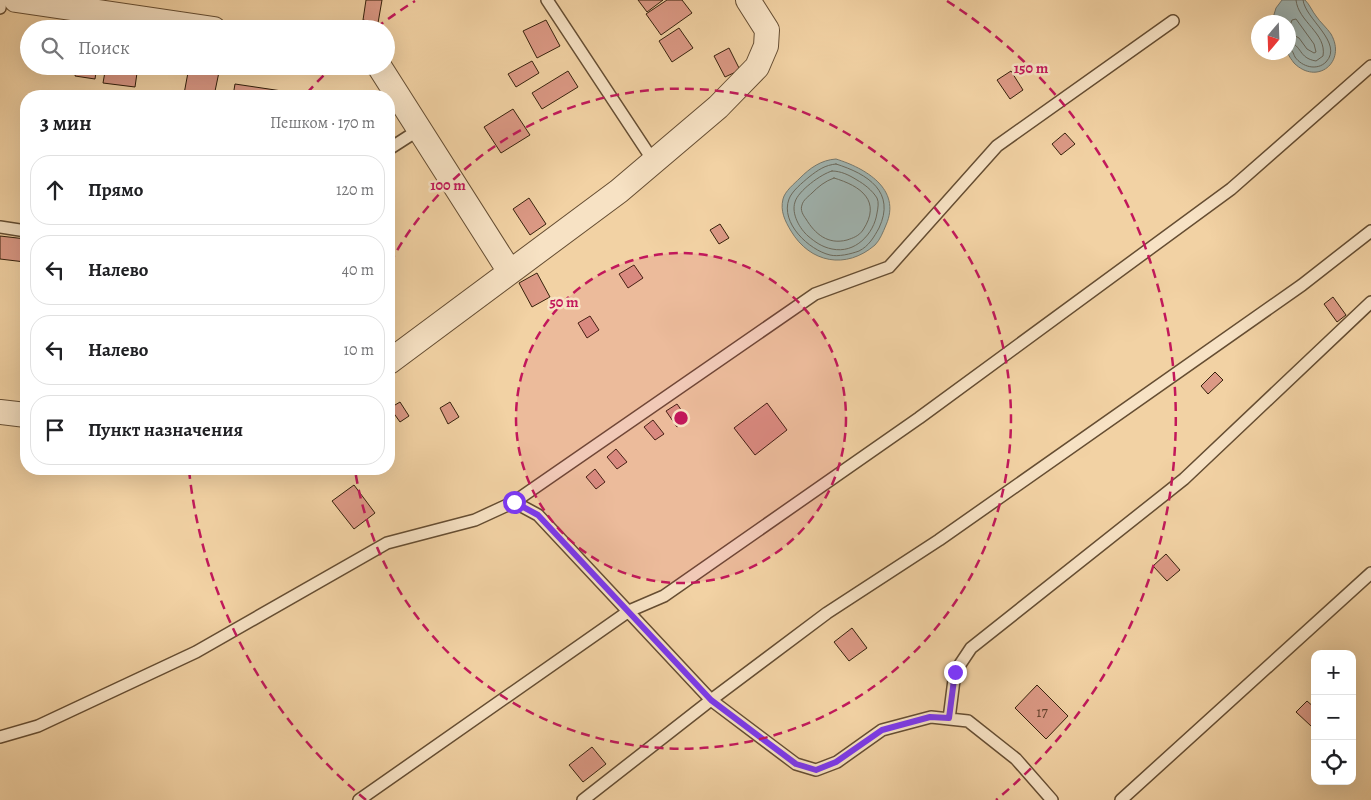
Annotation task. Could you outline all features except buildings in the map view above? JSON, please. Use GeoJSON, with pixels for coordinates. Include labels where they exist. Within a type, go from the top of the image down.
{"type":"FeatureCollection","features":[{"type":"Feature","properties":{"kind":"street"},"geometry":{"type":"LineString","coordinates":[[16,0],[153,20]]}},
{"type":"Feature","properties":{"kind":"street"},"geometry":{"type":"LineString","coordinates":[[395,358],[619,192],[718,107],[757,67],[766,46],[767,30],[748,0]]}},
{"type":"Feature","properties":{"kind":"street"},"geometry":{"type":"LineString","coordinates":[[385,75],[394,90]]}},
{"type":"Feature","properties":{"kind":"street"},"geometry":{"type":"LineString","coordinates":[[395,91],[510,272]]}},
{"type":"Feature","properties":{"kind":"street"},"geometry":{"type":"LineString","coordinates":[[0,412],[20,414]]}},
{"type":"Feature","properties":{"kind":"lane"},"geometry":{"type":"LineString","coordinates":[[0,8],[1,0]]}},
{"type":"Feature","properties":{"kind":"lane"},"geometry":{"type":"LineString","coordinates":[[547,0],[654,162]]}},
{"type":"Feature","properties":{"kind":"lane"},"geometry":{"type":"LineString","coordinates":[[0,737],[38,726],[196,652],[387,542],[475,520],[514,502],[815,294],[889,267],[997,146],[1173,21]]}},
{"type":"Feature","properties":{"kind":"lane"},"geometry":{"type":"LineString","coordinates":[[358,800],[629,611],[664,596],[919,418],[1231,190],[1371,66]]}},
{"type":"Feature","properties":{"kind":"lane"},"geometry":{"type":"LineString","coordinates":[[395,145],[420,130]]}},
{"type":"Feature","properties":{"kind":"lane"},"geometry":{"type":"LineString","coordinates":[[0,227],[20,230]]}},
{"type":"Feature","properties":{"kind":"lane"},"geometry":{"type":"LineString","coordinates":[[583,800],[711,700],[827,614],[939,540],[1302,285],[1371,230]]}},
{"type":"Feature","properties":{"kind":"lane"},"geometry":{"type":"LineString","coordinates":[[949,718],[955,672],[970,648],[1184,479],[1371,302]]}},
{"type":"Feature","properties":{"kind":"lane"},"geometry":{"type":"LineString","coordinates":[[514,502],[538,515],[711,700],[796,764],[816,770],[836,762],[882,730],[930,717],[968,720],[1016,759],[1052,800]]}},
{"type":"Feature","properties":{"kind":"lane"},"geometry":{"type":"LineString","coordinates":[[1121,800],[1371,573]]}},
{"type":"Feature","properties":{"kind":"water"},"geometry":{"type":"Polygon","coordinates":[[[1282,0],[1305,0],[1331,34],[1335,44],[1335,54],[1327,68],[1312,72],[1303,70],[1294,63],[1292,60],[1296,60],[1296,15],[1274,15],[1282,0]]]}},
{"type":"Feature","properties":{"kind":"water"},"geometry":{"type":"Polygon","coordinates":[[[836,159],[869,174],[878,182],[885,191],[889,201],[890,212],[883,233],[875,245],[864,253],[841,260],[818,256],[808,250],[791,231],[785,220],[782,208],[786,193],[804,174],[821,163],[836,159]]]}},
{"type":"Feature","properties":{"kind":"route"},"geometry":{"type":"LineString","coordinates":[[514,502],[538,515],[711,700],[796,764],[816,770],[836,762],[882,730],[930,717],[949,718],[955,672]]}}]}
